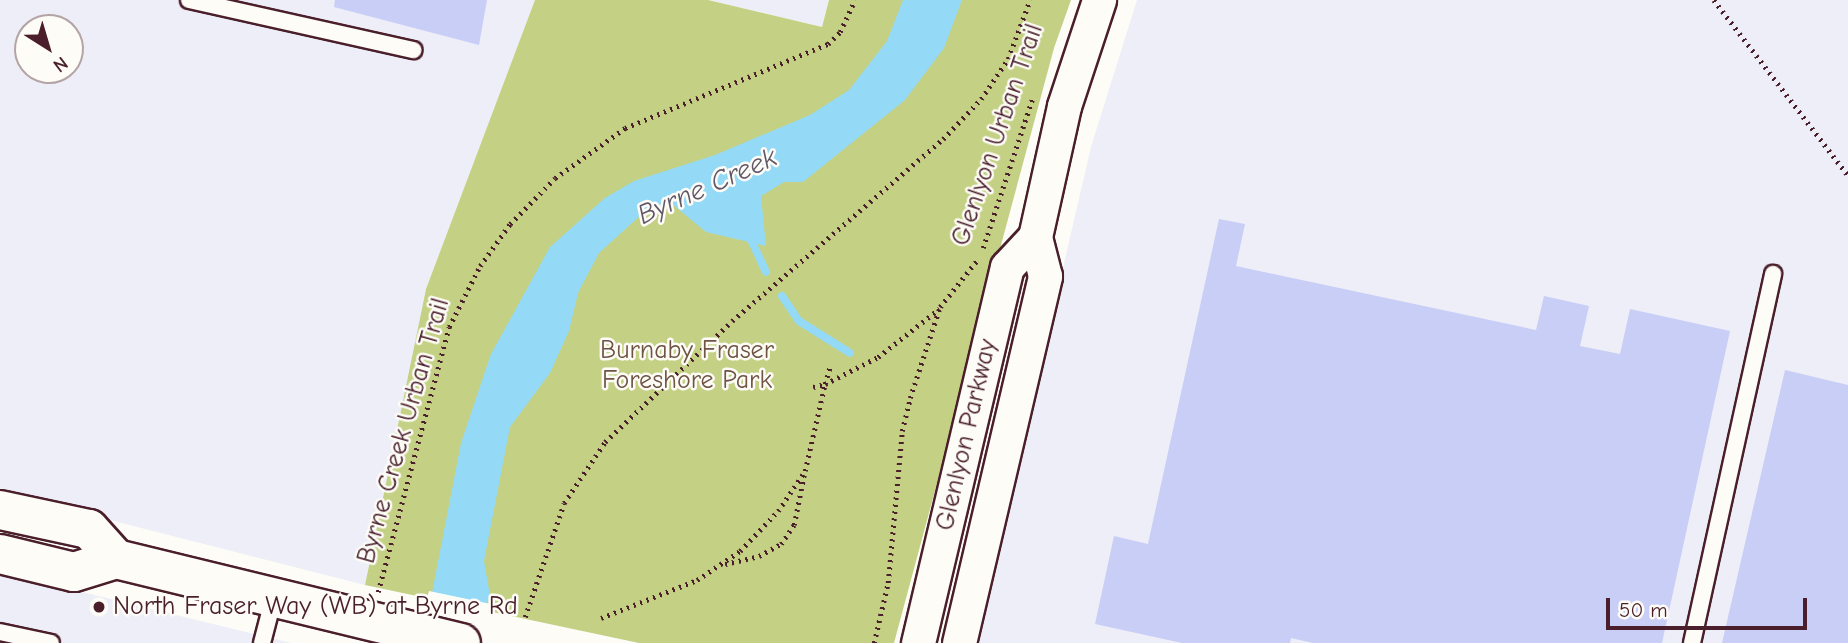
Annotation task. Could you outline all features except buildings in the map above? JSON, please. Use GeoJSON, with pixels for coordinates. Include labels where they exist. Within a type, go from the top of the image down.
{"type":"FeatureCollection","features":[{"type":"Feature","properties":{"kind":"street","name":"Glenlyon Parkway"},"geometry":{"type":"LineString","coordinates":[[959,643],[1045,276],[1035,237],[1064,106],[1099,0]]}},
{"type":"Feature","properties":{"kind":"street","name":"Glenlyon Parkway"},"geometry":{"type":"LineString","coordinates":[[918,643],[1007,267],[1035,237]]}},
{"type":"Feature","properties":{"kind":"street"},"geometry":{"type":"LineString","coordinates":[[0,510],[89,529],[116,559]]}},
{"type":"Feature","properties":{"kind":"street"},"geometry":{"type":"LineString","coordinates":[[1,559],[74,572],[116,559],[461,643]]}},
{"type":"Feature","properties":{"kind":"lane"},"geometry":{"type":"LineString","coordinates":[[189,0],[413,50]]}},
{"type":"Feature","properties":{"kind":"lane"},"geometry":{"type":"LineString","coordinates":[[1692,643],[1773,274]]}},
{"type":"Feature","properties":{"kind":"lane"},"geometry":{"type":"LineString","coordinates":[[262,643],[274,597]]}},
{"type":"Feature","properties":{"kind":"lane"},"geometry":{"type":"LineString","coordinates":[[0,632],[51,643]]}},
{"type":"Feature","properties":{"kind":"path","name":"Byrne Creek Urban Trail"},"geometry":{"type":"LineString","coordinates":[[380,582],[449,327],[480,266],[510,224],[564,169],[625,128],[828,44],[846,22],[855,0]]}},
{"type":"Feature","properties":{"kind":"path"},"geometry":{"type":"LineString","coordinates":[[524,617],[564,503],[605,442],[732,321],[943,139],[981,99],[1008,59],[1030,0]]}},
{"type":"Feature","properties":{"kind":"path"},"geometry":{"type":"LineString","coordinates":[[1714,0],[1848,175]]}},
{"type":"Feature","properties":{"kind":"path","name":"Glenlyon Urban Trail"},"geometry":{"type":"LineString","coordinates":[[874,643],[888,583],[902,431],[940,307],[981,255],[1036,88]]}},
{"type":"Feature","properties":{"kind":"path"},"geometry":{"type":"LineString","coordinates":[[813,387],[843,378],[940,307]]}},
{"type":"Feature","properties":{"kind":"path"},"geometry":{"type":"LineString","coordinates":[[724,564],[769,552],[789,534],[830,366]]}},
{"type":"Feature","properties":{"kind":"path"},"geometry":{"type":"LineString","coordinates":[[601,618],[697,580],[724,564],[778,511],[805,471]]}},
{"type":"Feature","properties":{"kind":"shaded area"},"geometry":{"type":"Polygon","coordinates":[[[0,0],[535,0],[426,289],[365,585],[0,492],[0,0]]]}},
{"type":"Feature","properties":{"kind":"shaded area"},"geometry":{"type":"Polygon","coordinates":[[[708,0],[829,0],[822,27],[708,0]]]}},
{"type":"Feature","properties":{"kind":"shaded area"},"geometry":{"type":"Polygon","coordinates":[[[1137,0],[1848,0],[1848,643],[976,643],[1091,147],[1137,0]]]}},
{"type":"Feature","properties":{"kind":"shaded area"},"geometry":{"type":"Polygon","coordinates":[[[0,572],[291,643],[0,643],[0,572]]]}},
{"type":"Feature","properties":{"kind":"green space","name":"Burnaby Fraser Foreshore Park"},"geometry":{"type":"Polygon","coordinates":[[[535,0],[708,0],[822,27],[829,0],[1071,0],[1054,48],[894,643],[639,643],[365,585],[426,289],[535,0]]]}},
{"type":"Feature","properties":{"kind":"water","name":"Byrne Creek"},"geometry":{"type":"Polygon","coordinates":[[[903,0],[962,0],[944,48],[905,100],[803,182],[784,182],[761,196],[766,246],[706,232],[672,204],[642,214],[599,253],[578,293],[569,331],[550,373],[510,427],[484,561],[490,595],[473,643],[432,593],[461,443],[491,354],[550,247],[605,198],[634,181],[715,155],[810,115],[849,90],[887,41],[903,0]]]}},
{"type":"Feature","properties":{"kind":"pier"},"geometry":{"type":"Polygon","coordinates":[[[429,591],[491,604],[476,643],[414,643],[429,591]]]}},
{"type":"Feature","properties":{"kind":"waterway"},"geometry":{"type":"LineString","coordinates":[[747,231],[766,272]]}},
{"type":"Feature","properties":{"kind":"waterway"},"geometry":{"type":"LineString","coordinates":[[782,296],[799,321],[850,353]]}},
{"type":"Feature","properties":{"kind":"place","name":"North Fraser Way (WB) at Byrne Rd"},"geometry":{"type":"Point","coordinates":[99,607]}}]}
